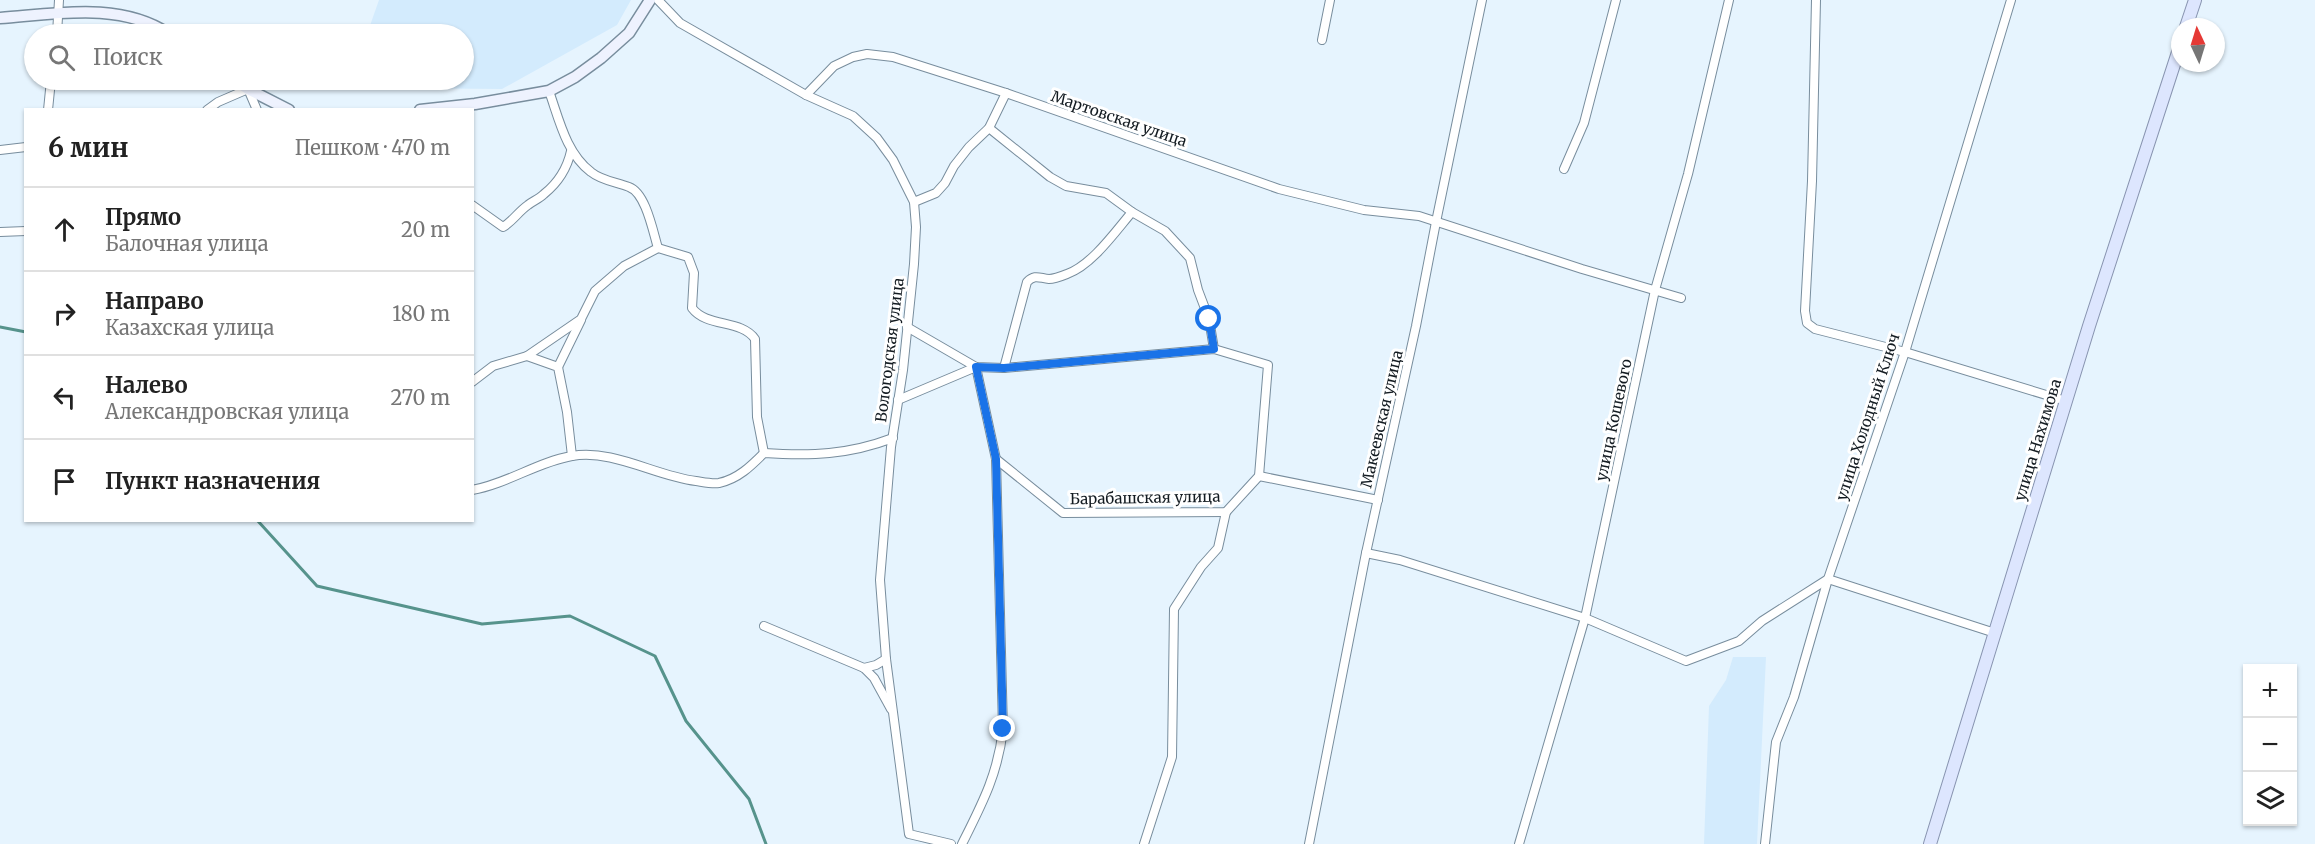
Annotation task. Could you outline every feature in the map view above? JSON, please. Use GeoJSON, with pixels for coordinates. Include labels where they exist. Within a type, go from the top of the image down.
{"type":"FeatureCollection","features":[{"type":"Feature","properties":{"kind":"main road"},"geometry":{"type":"LineString","coordinates":[[455,108],[472,107],[549,91],[575,77],[629,33],[650,0]]}},
{"type":"Feature","properties":{"kind":"main road"},"geometry":{"type":"LineString","coordinates":[[2189,18],[2195,0]]}},
{"type":"Feature","properties":{"kind":"main road"},"geometry":{"type":"LineString","coordinates":[[0,18],[106,12],[149,24]]}},
{"type":"Feature","properties":{"kind":"main road","name":"улица Нахимова"},"geometry":{"type":"LineString","coordinates":[[1930,844],[2066,401],[2172,72]]}},
{"type":"Feature","properties":{"kind":"main road"},"geometry":{"type":"LineString","coordinates":[[248,90],[284,108]]}},
{"type":"Feature","properties":{"kind":"street"},"geometry":{"type":"LineString","coordinates":[[58,24],[60,0]]}},
{"type":"Feature","properties":{"kind":"street","name":"Вологодская улица"},"geometry":{"type":"LineString","coordinates":[[658,0],[680,23],[806,95],[853,116],[877,138],[893,160],[915,202],[914,264],[883,526],[880,580],[886,659],[909,834],[951,844]]}},
{"type":"Feature","properties":{"kind":"street"},"geometry":{"type":"LineString","coordinates":[[1322,40],[1330,0]]}},
{"type":"Feature","properties":{"kind":"street","name":"Макеевская улица"},"geometry":{"type":"LineString","coordinates":[[1308,844],[1366,553],[1416,326],[1482,0]]}},
{"type":"Feature","properties":{"kind":"street"},"geometry":{"type":"LineString","coordinates":[[1564,169],[1584,123],[1616,0]]}},
{"type":"Feature","properties":{"kind":"street","name":"улица Кошевого"},"geometry":{"type":"LineString","coordinates":[[1519,844],[1585,618],[1655,290],[1688,174],[1729,0]]}},
{"type":"Feature","properties":{"kind":"street"},"geometry":{"type":"LineString","coordinates":[[1816,0],[1812,181],[1805,311],[1807,323],[1815,328],[1905,352],[2066,401]]}},
{"type":"Feature","properties":{"kind":"street","name":"улица Холодный Ключ"},"geometry":{"type":"LineString","coordinates":[[1765,844],[1776,742],[1794,696],[1828,579],[1905,352],[2011,0]]}},
{"type":"Feature","properties":{"kind":"street","name":"Мартовская улица"},"geometry":{"type":"LineString","coordinates":[[806,95],[834,66],[854,57],[867,54],[893,57],[1006,93],[1279,189],[1364,210],[1419,216],[1582,269],[1681,298]]}},
{"type":"Feature","properties":{"kind":"street"},"geometry":{"type":"LineString","coordinates":[[48,108],[50,90]]}},
{"type":"Feature","properties":{"kind":"street"},"geometry":{"type":"LineString","coordinates":[[210,108],[218,102],[248,90],[256,108]]}},
{"type":"Feature","properties":{"kind":"street"},"geometry":{"type":"LineString","coordinates":[[549,91],[571,150],[591,173],[632,188],[645,205],[658,248]]}},
{"type":"Feature","properties":{"kind":"street"},"geometry":{"type":"LineString","coordinates":[[915,202],[936,193],[969,147],[989,128],[1006,93]]}},
{"type":"Feature","properties":{"kind":"street"},"geometry":{"type":"LineString","coordinates":[[989,128],[1050,177],[1066,186],[1106,193],[1132,212],[1165,231],[1190,258],[1198,290],[1209,319],[1214,349]]}},
{"type":"Feature","properties":{"kind":"street"},"geometry":{"type":"LineString","coordinates":[[0,150],[24,147]]}},
{"type":"Feature","properties":{"kind":"street"},"geometry":{"type":"LineString","coordinates":[[474,206],[503,227],[513,221],[527,205],[543,196],[562,176],[571,150]]}},
{"type":"Feature","properties":{"kind":"street"},"geometry":{"type":"LineString","coordinates":[[1004,368],[1027,282],[1032,277],[1050,279],[1070,274],[1098,253],[1132,212]]}},
{"type":"Feature","properties":{"kind":"street"},"geometry":{"type":"LineString","coordinates":[[0,232],[24,231]]}},
{"type":"Feature","properties":{"kind":"street"},"geometry":{"type":"LineString","coordinates":[[572,456],[567,412],[558,367],[595,291],[624,266],[658,248],[688,257],[694,273],[692,308],[698,316],[740,328],[751,333],[755,339],[757,417],[764,453]]}},
{"type":"Feature","properties":{"kind":"street"},"geometry":{"type":"LineString","coordinates":[[474,380],[493,366],[527,356],[581,319]]}},
{"type":"Feature","properties":{"kind":"street"},"geometry":{"type":"LineString","coordinates":[[907,327],[976,367],[996,459],[1003,729],[1000,752],[988,794],[962,844]]}},
{"type":"Feature","properties":{"kind":"street"},"geometry":{"type":"LineString","coordinates":[[898,400],[976,367],[1004,368],[1214,349],[1268,365],[1259,476],[1378,500]]}},
{"type":"Feature","properties":{"kind":"street"},"geometry":{"type":"LineString","coordinates":[[527,356],[558,367]]}},
{"type":"Feature","properties":{"kind":"street"},"geometry":{"type":"LineString","coordinates":[[474,490],[490,487],[527,470],[572,456],[602,456],[680,479],[718,483],[746,471],[764,453],[831,454],[866,448],[893,438]]}},
{"type":"Feature","properties":{"kind":"street","name":"Барабашская улица"},"geometry":{"type":"LineString","coordinates":[[996,459],[1063,513],[1226,512],[1259,476]]}},
{"type":"Feature","properties":{"kind":"street"},"geometry":{"type":"LineString","coordinates":[[1144,844],[1172,757],[1174,609],[1201,567],[1218,548],[1226,512]]}},
{"type":"Feature","properties":{"kind":"street"},"geometry":{"type":"LineString","coordinates":[[1366,553],[1400,560],[1585,618],[1686,662],[1739,641],[1762,621],[1828,579],[1995,633]]}},
{"type":"Feature","properties":{"kind":"street"},"geometry":{"type":"LineString","coordinates":[[764,626],[864,668],[874,678],[894,714]]}},
{"type":"Feature","properties":{"kind":"street"},"geometry":{"type":"LineString","coordinates":[[864,668],[886,659]]}},
{"type":"Feature","properties":{"kind":"shaded area"},"geometry":{"type":"Polygon","coordinates":[[[379,0],[631,0],[617,25],[502,89],[474,89],[474,24],[371,24],[379,0]]]}},
{"type":"Feature","properties":{"kind":"shaded area"},"geometry":{"type":"Polygon","coordinates":[[[1733,657],[1766,657],[1757,844],[1704,844],[1709,706],[1726,680],[1733,657]]]}},
{"type":"Feature","properties":{"kind":"waterway"},"geometry":{"type":"LineString","coordinates":[[0,327],[24,332]]}},
{"type":"Feature","properties":{"kind":"waterway"},"geometry":{"type":"LineString","coordinates":[[259,522],[317,586],[482,624],[570,616],[655,656],[686,721],[749,799],[766,844]]}},
{"type":"Feature","properties":{"kind":"route"},"geometry":{"type":"LineString","coordinates":[[1003,729],[996,459],[976,367],[1004,368],[1214,349],[1209,319]]}}]}
